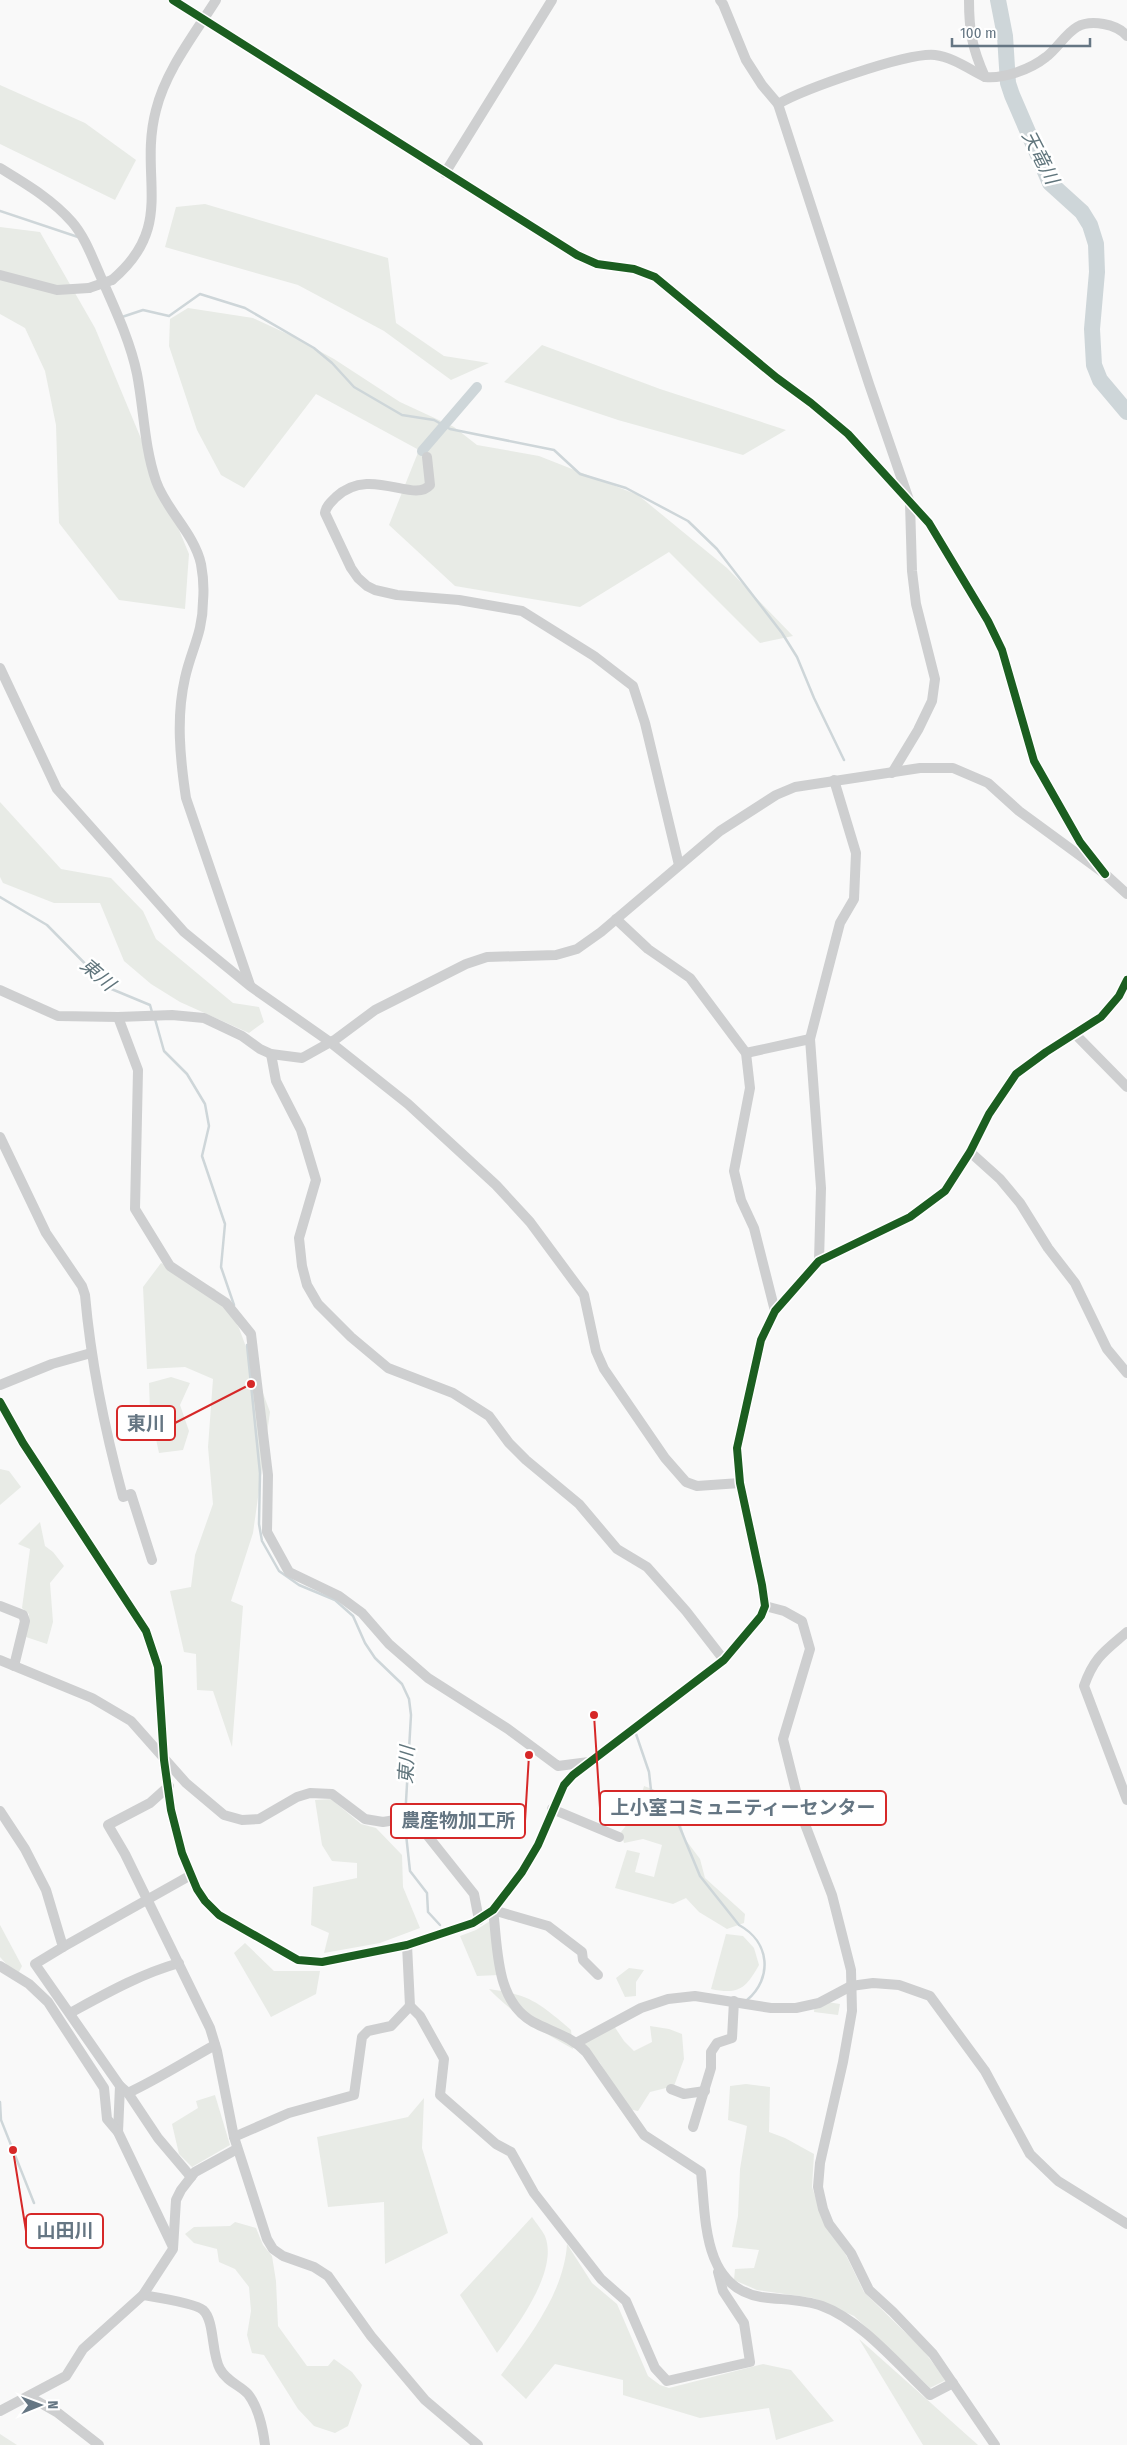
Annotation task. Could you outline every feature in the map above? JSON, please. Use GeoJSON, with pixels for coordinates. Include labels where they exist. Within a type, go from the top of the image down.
{"type":"FeatureCollection","features":[{"type":"Feature","properties":{"kind":"street"},"geometry":{"type":"LineString","coordinates":[[174,0],[577,255],[597,264],[634,268],[655,277],[776,378],[812,403],[848,434],[929,523],[988,621],[1002,650],[1011,676],[1034,761],[1080,842],[1104,874]]}},
{"type":"Feature","properties":{"kind":"street"},"geometry":{"type":"LineString","coordinates":[[0,275],[57,290],[89,288],[112,280],[128,267],[140,251],[146,236],[152,208],[152,134],[156,110],[176,64],[216,0]]}},
{"type":"Feature","properties":{"kind":"street"},"geometry":{"type":"LineString","coordinates":[[445,173],[552,0]]}},
{"type":"Feature","properties":{"kind":"street"},"geometry":{"type":"LineString","coordinates":[[720,0],[746,60],[762,86],[778,104],[869,384],[910,503],[912,570],[916,604],[935,679],[932,701],[918,730],[892,773]]}},
{"type":"Feature","properties":{"kind":"street"},"geometry":{"type":"LineString","coordinates":[[969,0],[969,27],[972,46],[985,77]]}},
{"type":"Feature","properties":{"kind":"street"},"geometry":{"type":"LineString","coordinates":[[778,104],[822,85],[922,55],[946,58],[985,77],[997,77],[1026,68],[1046,57],[1076,27],[1086,24],[1108,25],[1116,27],[1127,36]]}},
{"type":"Feature","properties":{"kind":"street"},"geometry":{"type":"LineString","coordinates":[[0,168],[48,198],[73,223],[87,245],[122,324],[137,373],[141,418],[158,488],[189,537],[201,563],[204,602],[200,635],[185,677],[179,726],[181,766],[186,798],[250,986]]}},
{"type":"Feature","properties":{"kind":"street"},"geometry":{"type":"LineString","coordinates":[[428,457],[431,479],[430,484],[423,490],[406,490],[380,483],[357,484],[337,496],[326,508],[325,513],[351,568],[358,578],[375,590],[397,595],[459,600],[522,610],[594,656],[633,686],[645,723],[679,865]]}},
{"type":"Feature","properties":{"kind":"street"},"geometry":{"type":"LineString","coordinates":[[0,668],[58,789],[184,932],[250,986],[330,1042],[408,1104],[496,1185],[530,1222],[584,1295],[596,1351],[604,1369],[665,1458],[686,1482],[697,1486],[740,1483]]}},
{"type":"Feature","properties":{"kind":"street"},"geometry":{"type":"LineString","coordinates":[[0,990],[58,1016],[118,1017],[172,1015],[204,1018],[242,1036],[260,1049],[271,1054],[302,1058],[330,1042],[375,1010],[466,964],[487,957],[556,956],[577,949],[616,919],[720,830],[776,795],[795,787],[920,768],[953,768],[988,783],[1019,810],[1104,874],[1127,894]]}},
{"type":"Feature","properties":{"kind":"street"},"geometry":{"type":"LineString","coordinates":[[819,1262],[821,1188],[810,1039],[840,923],[854,899],[856,853],[834,780]]}},
{"type":"Feature","properties":{"kind":"street"},"geometry":{"type":"LineString","coordinates":[[616,919],[648,949],[690,978],[746,1053],[750,1088],[734,1171],[741,1200],[754,1228],[775,1311]]}},
{"type":"Feature","properties":{"kind":"street"},"geometry":{"type":"LineString","coordinates":[[0,1402],[23,1443],[146,1631],[158,1667],[164,1760],[171,1810],[191,1875],[205,1901],[219,1915],[298,1960],[322,1962],[408,1945],[479,1920],[493,1910],[508,1893],[538,1845],[564,1785],[589,1762],[724,1660],[753,1626],[765,1606],[740,1483],[737,1448],[760,1340],[775,1311],[819,1262],[910,1217],[945,1191],[970,1152],[989,1114],[1016,1074],[1046,1052],[1076,1035],[1101,1017],[1119,996],[1127,980]]}},
{"type":"Feature","properties":{"kind":"street"},"geometry":{"type":"LineString","coordinates":[[118,1017],[138,1070],[135,1208],[170,1266],[226,1303],[251,1334],[268,1475],[267,1532],[289,1572],[340,1596],[362,1613],[390,1644],[428,1678],[508,1729],[558,1766],[589,1762]]}},
{"type":"Feature","properties":{"kind":"street"},"geometry":{"type":"LineString","coordinates":[[1076,1035],[1127,1087]]}},
{"type":"Feature","properties":{"kind":"street"},"geometry":{"type":"LineString","coordinates":[[746,1053],[810,1039]]}},
{"type":"Feature","properties":{"kind":"street"},"geometry":{"type":"LineString","coordinates":[[271,1054],[276,1081],[301,1130],[316,1180],[299,1238],[302,1266],[307,1285],[318,1304],[351,1337],[388,1368],[453,1393],[489,1416],[520,1454],[579,1504],[617,1549],[647,1567],[686,1610],[724,1660]]}},
{"type":"Feature","properties":{"kind":"street"},"geometry":{"type":"LineString","coordinates":[[0,1137],[46,1233],[82,1286],[85,1295],[91,1353],[124,1497],[131,1494],[152,1560]]}},
{"type":"Feature","properties":{"kind":"street"},"geometry":{"type":"LineString","coordinates":[[970,1152],[1000,1179],[1020,1203],[1048,1248],[1075,1283],[1107,1349],[1127,1373]]}},
{"type":"Feature","properties":{"kind":"street"},"geometry":{"type":"LineString","coordinates":[[0,1385],[52,1364],[91,1353]]}},
{"type":"Feature","properties":{"kind":"street"},"geometry":{"type":"LineString","coordinates":[[0,1606],[23,1615],[25,1621],[14,1666]]}},
{"type":"Feature","properties":{"kind":"street"},"geometry":{"type":"LineString","coordinates":[[765,1606],[784,1611],[802,1621],[807,1635],[810,1650],[783,1738],[803,1820],[832,1895],[846,1944],[851,1986],[852,2011],[820,2163],[818,2187],[823,2209],[829,2224],[851,2253],[869,2290],[919,2338],[953,2383],[995,2445]]}},
{"type":"Feature","properties":{"kind":"street"},"geometry":{"type":"LineString","coordinates":[[1127,1632],[1097,1658],[1090,1668],[1084,1686],[1127,1800]]}},
{"type":"Feature","properties":{"kind":"street"},"geometry":{"type":"LineString","coordinates":[[0,1660],[92,1698],[131,1721],[186,1783],[224,1815],[242,1820],[259,1819],[287,1802],[310,1793],[332,1794],[365,1819],[383,1822],[395,1820],[414,1823],[474,1894],[479,1920]]}},
{"type":"Feature","properties":{"kind":"street"},"geometry":{"type":"LineString","coordinates":[[169,1786],[150,1803],[108,1825],[125,1854],[162,1935],[179,1963],[210,2028],[237,2149],[267,2240],[273,2249],[291,2260],[314,2267],[328,2276],[371,2336],[425,2400],[478,2445]]}},
{"type":"Feature","properties":{"kind":"street"},"geometry":{"type":"LineString","coordinates":[[552,1810],[619,1837]]}},
{"type":"Feature","properties":{"kind":"street"},"geometry":{"type":"LineString","coordinates":[[0,1811],[25,1849],[46,1890],[64,1947]]}},
{"type":"Feature","properties":{"kind":"street"},"geometry":{"type":"LineString","coordinates":[[191,1875],[35,1964],[158,2138],[192,2177]]}},
{"type":"Feature","properties":{"kind":"street"},"geometry":{"type":"LineString","coordinates":[[493,1910],[548,1926],[582,1952],[583,1960],[598,1975]]}},
{"type":"Feature","properties":{"kind":"street"},"geometry":{"type":"LineString","coordinates":[[408,1945],[410,2006],[420,2016],[444,2059],[440,2095],[496,2144],[512,2152],[534,2193],[601,2279],[626,2301],[654,2368],[667,2382],[750,2362],[744,2323],[723,2291],[708,2241],[701,2172],[644,2135],[586,2052],[576,2043],[532,2021],[516,2008],[508,1997],[501,1971],[493,1910]]}},
{"type":"Feature","properties":{"kind":"street"},"geometry":{"type":"LineString","coordinates":[[70,2013],[127,1982],[154,1970],[179,1963]]}},
{"type":"Feature","properties":{"kind":"street"},"geometry":{"type":"LineString","coordinates":[[0,1966],[28,1984],[48,2002],[104,2088],[107,2118],[118,2132],[173,2248]]}},
{"type":"Feature","properties":{"kind":"street"},"geometry":{"type":"LineString","coordinates":[[576,2043],[641,2008],[668,1999],[695,1996],[771,2008],[796,2008],[819,2003],[851,1986],[873,1983],[900,1985],[930,1996],[985,2071],[1030,2154],[1058,2181],[1127,2224]]}},
{"type":"Feature","properties":{"kind":"street"},"geometry":{"type":"LineString","coordinates":[[693,2128],[711,2068],[711,2052],[717,2043],[732,2038],[734,2001]]}},
{"type":"Feature","properties":{"kind":"street"},"geometry":{"type":"LineString","coordinates":[[234,2137],[288,2113],[354,2095],[362,2037],[368,2032],[391,2026],[410,2006]]}},
{"type":"Feature","properties":{"kind":"street"},"geometry":{"type":"LineString","coordinates":[[124,2090],[156,2080],[215,2045]]}},
{"type":"Feature","properties":{"kind":"street"},"geometry":{"type":"LineString","coordinates":[[671,2089],[684,2094],[705,2091]]}},
{"type":"Feature","properties":{"kind":"street"},"geometry":{"type":"LineString","coordinates":[[118,2132],[124,2090]]}},
{"type":"Feature","properties":{"kind":"street"},"geometry":{"type":"LineString","coordinates":[[0,2411],[66,2376],[83,2350],[143,2296],[173,2248],[176,2200],[195,2172],[237,2149]]}},
{"type":"Feature","properties":{"kind":"street"},"geometry":{"type":"LineString","coordinates":[[715,2261],[722,2275],[730,2284],[751,2295],[821,2305],[843,2317],[862,2331],[930,2395],[953,2383]]}},
{"type":"Feature","properties":{"kind":"street"},"geometry":{"type":"LineString","coordinates":[[143,2296],[196,2306],[204,2311],[211,2329],[214,2356],[221,2370],[233,2385],[247,2393],[254,2406],[266,2445]]}},
{"type":"Feature","properties":{"kind":"street"},"geometry":{"type":"LineString","coordinates":[[30,2396],[58,2413],[99,2445]]}},
{"type":"Feature","properties":{"kind":"shaded area"},"geometry":{"type":"Polygon","coordinates":[[[0,85],[85,123],[136,160],[115,200],[0,144],[0,85]]]}},
{"type":"Feature","properties":{"kind":"shaded area"},"geometry":{"type":"Polygon","coordinates":[[[205,204],[388,258],[396,323],[444,356],[489,363],[451,380],[384,331],[298,285],[165,247],[176,207],[205,204]]]}},
{"type":"Feature","properties":{"kind":"shaded area"},"geometry":{"type":"Polygon","coordinates":[[[0,227],[40,232],[95,328],[189,554],[185,609],[119,600],[59,523],[56,425],[45,371],[25,328],[0,314],[0,227]]]}},
{"type":"Feature","properties":{"kind":"shaded area"},"geometry":{"type":"Polygon","coordinates":[[[188,308],[253,318],[294,337],[334,359],[400,402],[454,427],[477,445],[539,456],[638,495],[727,568],[793,636],[760,643],[669,552],[580,607],[455,586],[389,525],[419,450],[316,394],[244,488],[221,475],[197,430],[169,346],[170,319],[188,308]]]}},
{"type":"Feature","properties":{"kind":"shaded area"},"geometry":{"type":"Polygon","coordinates":[[[542,345],[660,389],[786,430],[743,455],[618,420],[504,382],[542,345]]]}},
{"type":"Feature","properties":{"kind":"shaded area"},"geometry":{"type":"Polygon","coordinates":[[[0,802],[61,869],[111,878],[143,911],[156,939],[233,1003],[259,1007],[264,1022],[249,1033],[180,1002],[151,984],[124,961],[100,903],[54,903],[3,883],[0,877],[0,802]]]}},
{"type":"Feature","properties":{"kind":"shaded area"},"geometry":{"type":"Polygon","coordinates":[[[161,1263],[215,1289],[239,1328],[270,1412],[253,1533],[231,1601],[243,1606],[232,1747],[213,1691],[197,1690],[196,1654],[184,1652],[170,1591],[191,1587],[195,1555],[213,1504],[208,1447],[213,1379],[185,1367],[147,1369],[143,1287],[161,1263]]]}},
{"type":"Feature","properties":{"kind":"shaded area"},"geometry":{"type":"Polygon","coordinates":[[[171,1377],[190,1383],[180,1405],[189,1431],[183,1450],[159,1453],[150,1411],[149,1383],[171,1377]]]}},
{"type":"Feature","properties":{"kind":"shaded area"},"geometry":{"type":"Polygon","coordinates":[[[0,1469],[9,1471],[21,1487],[0,1505],[0,1469]]]}},
{"type":"Feature","properties":{"kind":"shaded area"},"geometry":{"type":"Polygon","coordinates":[[[40,1522],[45,1546],[53,1552],[64,1566],[50,1583],[53,1622],[47,1644],[26,1637],[29,1614],[22,1608],[30,1549],[18,1544],[40,1522]]]}},
{"type":"Feature","properties":{"kind":"shaded area"},"geometry":{"type":"Polygon","coordinates":[[[644,1786],[677,1798],[685,1814],[680,1820],[685,1839],[700,1859],[705,1878],[745,1914],[744,1923],[727,1929],[699,1912],[686,1898],[673,1904],[615,1888],[627,1850],[640,1853],[635,1872],[654,1877],[662,1845],[643,1839],[624,1843],[621,1832],[636,1813],[644,1786]]]}},
{"type":"Feature","properties":{"kind":"shaded area"},"geometry":{"type":"Polygon","coordinates":[[[331,1799],[361,1824],[376,1828],[402,1855],[403,1887],[420,1928],[380,1943],[324,1953],[329,1933],[311,1925],[313,1887],[357,1878],[357,1863],[332,1861],[322,1845],[315,1800],[331,1799]]]}},
{"type":"Feature","properties":{"kind":"shaded area"},"geometry":{"type":"Polygon","coordinates":[[[490,1921],[499,1975],[477,1976],[460,1936],[476,1930],[490,1921]]]}},
{"type":"Feature","properties":{"kind":"shaded area"},"geometry":{"type":"Polygon","coordinates":[[[0,1925],[22,1966],[17,1976],[0,1957],[0,1925]]]}},
{"type":"Feature","properties":{"kind":"shaded area"},"geometry":{"type":"Polygon","coordinates":[[[726,1934],[743,1936],[754,1948],[759,1965],[750,1979],[741,1988],[721,1991],[711,1989],[726,1934]]]}},
{"type":"Feature","properties":{"kind":"shaded area"},"geometry":{"type":"Polygon","coordinates":[[[245,1943],[274,1971],[320,1971],[316,1994],[271,2017],[234,1953],[245,1943]]]}},
{"type":"Feature","properties":{"kind":"shaded area"},"geometry":{"type":"Polygon","coordinates":[[[629,1968],[644,1970],[636,1982],[636,1996],[625,1997],[616,1978],[629,1968]]]}},
{"type":"Feature","properties":{"kind":"shaded area"},"geometry":{"type":"Polygon","coordinates":[[[489,1989],[525,1997],[551,2013],[571,2030],[573,2049],[550,2036],[508,2007],[489,1989]]]}},
{"type":"Feature","properties":{"kind":"shaded area"},"geometry":{"type":"Polygon","coordinates":[[[827,2002],[840,2004],[838,2015],[814,2012],[815,2004],[827,2002]]]}},
{"type":"Feature","properties":{"kind":"shaded area"},"geometry":{"type":"Polygon","coordinates":[[[612,2023],[624,2041],[634,2051],[652,2042],[650,2026],[669,2029],[682,2034],[684,2059],[674,2086],[650,2092],[638,2111],[628,2109],[600,2063],[584,2044],[612,2023]]]}},
{"type":"Feature","properties":{"kind":"shaded area"},"geometry":{"type":"Polygon","coordinates":[[[746,2084],[770,2087],[769,2132],[785,2138],[814,2154],[812,2187],[825,2225],[846,2255],[864,2292],[923,2350],[946,2380],[930,2388],[854,2316],[813,2298],[757,2290],[734,2280],[735,2269],[754,2268],[759,2250],[732,2247],[738,2216],[740,2169],[747,2126],[728,2120],[730,2086],[746,2084]]]}},
{"type":"Feature","properties":{"kind":"shaded area"},"geometry":{"type":"Polygon","coordinates":[[[215,2095],[230,2145],[192,2167],[179,2154],[172,2124],[198,2108],[196,2101],[215,2095]]]}},
{"type":"Feature","properties":{"kind":"shaded area"},"geometry":{"type":"Polygon","coordinates":[[[424,2098],[422,2148],[448,2233],[385,2264],[384,2202],[328,2207],[317,2137],[408,2117],[424,2098]]]}},
{"type":"Feature","properties":{"kind":"shaded area"},"geometry":{"type":"Polygon","coordinates":[[[532,2217],[545,2236],[548,2250],[546,2265],[534,2297],[497,2353],[460,2295],[532,2217]]]}},
{"type":"Feature","properties":{"kind":"shaded area"},"geometry":{"type":"Polygon","coordinates":[[[235,2222],[256,2228],[263,2245],[272,2256],[276,2281],[278,2326],[307,2366],[328,2366],[334,2359],[352,2372],[362,2385],[348,2426],[335,2433],[314,2426],[298,2409],[264,2355],[252,2353],[247,2335],[251,2311],[249,2287],[235,2269],[219,2262],[217,2249],[194,2243],[185,2234],[194,2227],[230,2226],[235,2222]]]}},
{"type":"Feature","properties":{"kind":"shaded area"},"geometry":{"type":"Polygon","coordinates":[[[567,2244],[592,2283],[617,2304],[648,2376],[660,2385],[669,2388],[763,2364],[791,2370],[834,2421],[776,2440],[769,2408],[700,2418],[623,2395],[623,2380],[555,2364],[526,2399],[501,2375],[533,2330],[552,2297],[559,2280],[567,2244]]]}},
{"type":"Feature","properties":{"kind":"shaded area"},"geometry":{"type":"Polygon","coordinates":[[[859,2339],[978,2445],[923,2445],[859,2339]]]}},
{"type":"Feature","properties":{"kind":"shaded area"},"geometry":{"type":"Polygon","coordinates":[[[0,2434],[17,2445],[0,2445],[0,2434]]]}},
{"type":"Feature","properties":{"kind":"waterway","name":"天竜川"},"geometry":{"type":"LineString","coordinates":[[998,0],[1005,36],[1008,83],[1012,95],[1050,183],[1082,212],[1090,225],[1096,244],[1097,272],[1092,329],[1094,365],[1100,380],[1127,412]]}},
{"type":"Feature","properties":{"kind":"waterway"},"geometry":{"type":"LineString","coordinates":[[0,211],[78,237]]}},
{"type":"Feature","properties":{"kind":"waterway"},"geometry":{"type":"LineString","coordinates":[[122,317],[143,310],[169,316],[200,294],[245,308],[314,348],[332,363],[354,387],[402,415],[434,420],[450,429],[554,450],[580,474],[626,488],[688,521],[717,549],[782,633],[797,657],[814,698],[844,760]]}},
{"type":"Feature","properties":{"kind":"waterway"},"geometry":{"type":"LineString","coordinates":[[422,451],[477,387]]}},
{"type":"Feature","properties":{"kind":"waterway","name":"東川"},"geometry":{"type":"LineString","coordinates":[[0,897],[47,925],[109,988],[150,1005],[152,1012]]}},
{"type":"Feature","properties":{"kind":"waterway","name":"東川"},"geometry":{"type":"LineString","coordinates":[[155,1019],[164,1051],[187,1074],[205,1104],[209,1126],[202,1156],[225,1224],[221,1267],[234,1305]]}},
{"type":"Feature","properties":{"kind":"waterway","name":"東川"},"geometry":{"type":"LineString","coordinates":[[247,1345],[260,1473],[259,1524],[262,1541],[279,1571],[299,1585],[335,1600],[353,1616],[365,1643],[375,1658],[402,1684],[409,1699],[411,1715],[405,1819]]}},
{"type":"Feature","properties":{"kind":"waterway"},"geometry":{"type":"LineString","coordinates":[[636,1734],[649,1772],[651,1790],[668,1799],[700,1876],[739,1925],[757,1941],[762,1950],[764,1971],[761,1981],[747,2000]]}},
{"type":"Feature","properties":{"kind":"waterway","name":"東川"},"geometry":{"type":"LineString","coordinates":[[405,1825],[410,1871],[427,1893],[428,1912],[440,1925]]}},
{"type":"Feature","properties":{"kind":"waterway"},"geometry":{"type":"LineString","coordinates":[[0,2102],[1,2120],[34,2203]]}},
{"type":"Feature","properties":{"kind":"cycle path"},"geometry":{"type":"LineString","coordinates":[[173,0],[577,255],[597,264],[634,269],[655,277],[848,434],[929,523],[988,621],[1002,650],[1034,761],[1080,842],[1105,874]]}},
{"type":"Feature","properties":{"kind":"cycle path"},"geometry":{"type":"LineString","coordinates":[[0,1402],[23,1443],[146,1631],[158,1667],[164,1760],[171,1810],[182,1853],[197,1889],[205,1901],[219,1915],[298,1960],[322,1962],[407,1945],[473,1923],[493,1910],[522,1872],[538,1845],[564,1785],[573,1775],[724,1660],[761,1616],[765,1606],[740,1483],[737,1448],[761,1340],[775,1311],[819,1261],[910,1217],[945,1191],[970,1152],[989,1114],[1016,1074],[1046,1052],[1101,1017],[1119,996],[1127,980]]}},
{"type":"Feature","properties":{"kind":"place","name":"東川"},"geometry":{"type":"Point","coordinates":[251,1384]}},
{"type":"Feature","properties":{"kind":"place","name":"上小室コミュニティーセンター"},"geometry":{"type":"Point","coordinates":[594,1715]}},
{"type":"Feature","properties":{"kind":"place","name":"農産物加工所"},"geometry":{"type":"Point","coordinates":[529,1755]}},
{"type":"Feature","properties":{"kind":"place","name":"山田川"},"geometry":{"type":"Point","coordinates":[13,2150]}}]}
